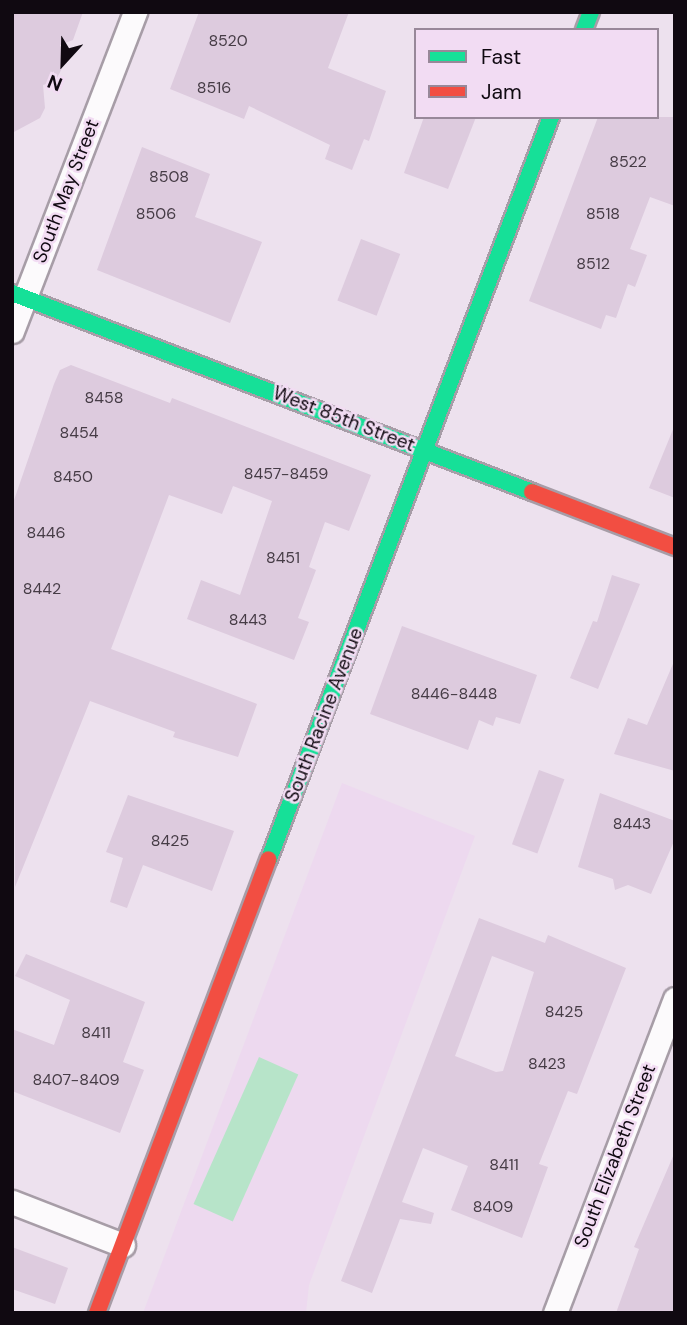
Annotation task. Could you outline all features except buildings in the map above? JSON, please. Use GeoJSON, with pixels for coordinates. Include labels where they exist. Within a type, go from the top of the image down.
{"type":"FeatureCollection","features":[{"type":"Feature","properties":{"kind":"street","name":"South May Street"},"geometry":{"type":"LineString","coordinates":[[12,331],[18,296],[135,12]]}},
{"type":"Feature","properties":{"kind":"street","name":"South Racine Avenue"},"geometry":{"type":"LineString","coordinates":[[97,1313],[550,119]]}},
{"type":"Feature","properties":{"kind":"street","name":"West 85th Street"},"geometry":{"type":"LineString","coordinates":[[18,296],[675,547]]}},
{"type":"Feature","properties":{"kind":"street","name":"South Elizabeth Street"},"geometry":{"type":"LineString","coordinates":[[555,1313],[675,999]]}},
{"type":"Feature","properties":{"kind":"street"},"geometry":{"type":"LineString","coordinates":[[12,1202],[123,1245]]}},
{"type":"Feature","properties":{"kind":"shaded area"},"geometry":{"type":"Polygon","coordinates":[[[342,783],[475,836],[309,1285],[306,1313],[143,1313],[342,783]]]}},
{"type":"Feature","properties":{"kind":"green space"},"geometry":{"type":"Polygon","coordinates":[[[259,1057],[298,1074],[233,1222],[194,1204],[259,1057]]]}},
{"type":"Feature","properties":{"kind":"traffic: fast"},"geometry":{"type":"LineString","coordinates":[[585,28],[591,12]]}},
{"type":"Feature","properties":{"kind":"traffic: fast"},"geometry":{"type":"LineString","coordinates":[[269,859],[550,119]]}},
{"type":"Feature","properties":{"kind":"traffic: fast"},"geometry":{"type":"LineString","coordinates":[[12,293],[532,492]]}},
{"type":"Feature","properties":{"kind":"traffic: jam"},"geometry":{"type":"LineString","coordinates":[[532,492],[675,547]]}},
{"type":"Feature","properties":{"kind":"traffic: jam"},"geometry":{"type":"LineString","coordinates":[[97,1313],[269,859]]}}]}
